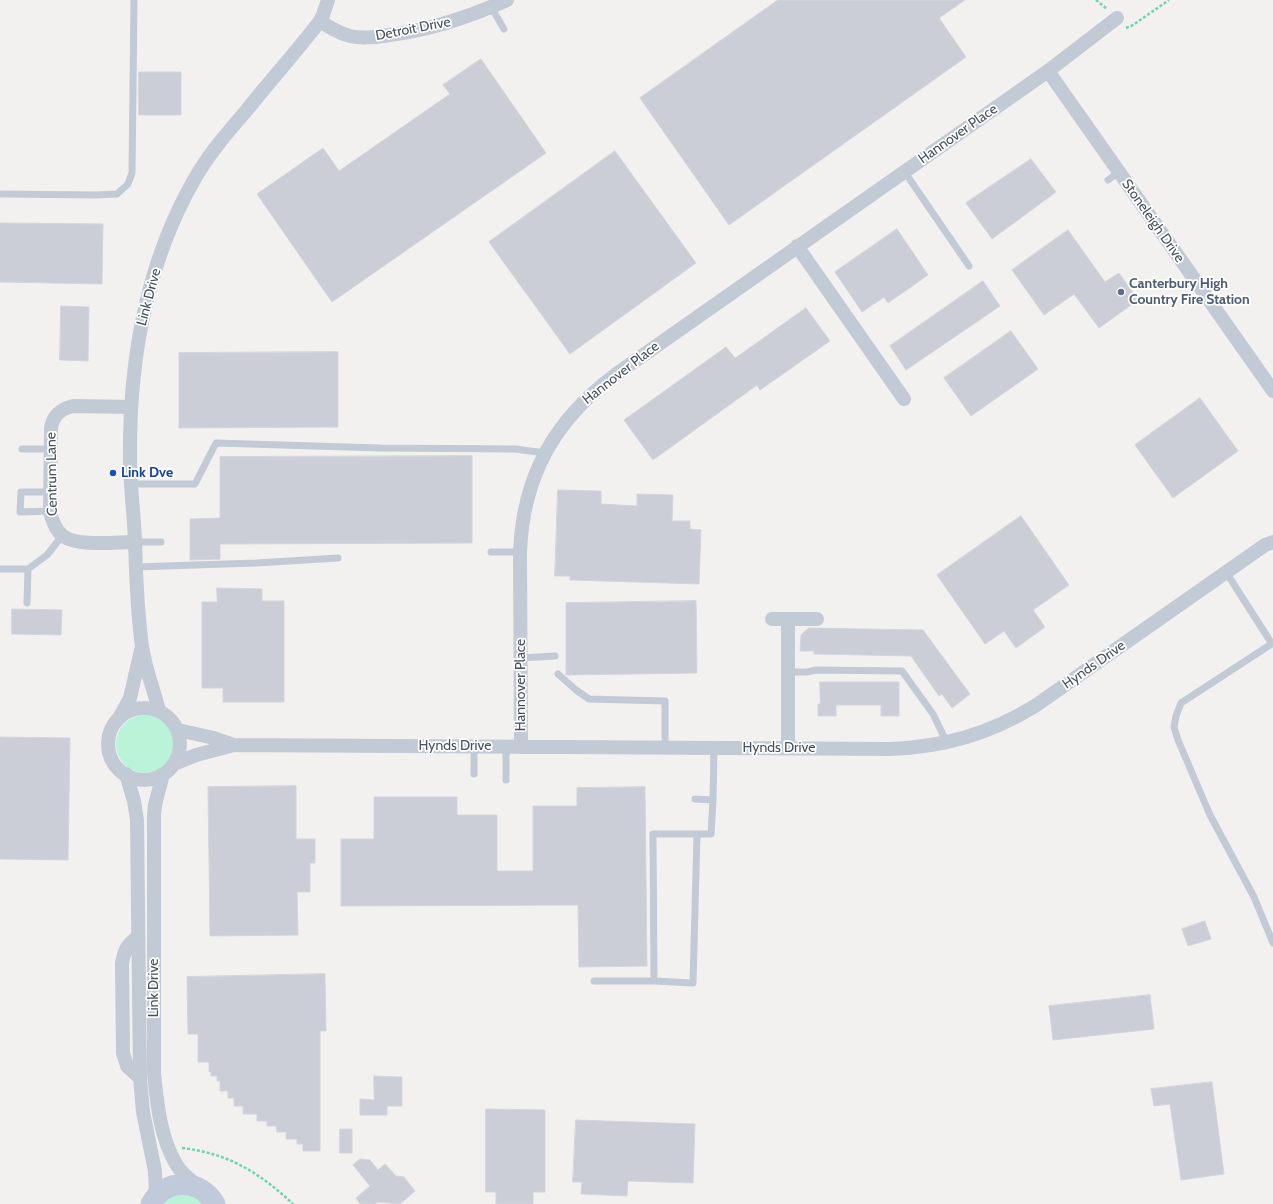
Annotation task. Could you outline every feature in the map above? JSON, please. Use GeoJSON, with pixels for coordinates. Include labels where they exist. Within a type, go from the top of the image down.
{"type":"FeatureCollection","features":[{"type":"Feature","properties":{"kind":"main road"},"geometry":{"type":"LineString","coordinates":[[154,1200],[168,1187],[177,1184],[187,1184],[213,1198]]}},
{"type":"Feature","properties":{"kind":"street","name":"Link Drive"},"geometry":{"type":"LineString","coordinates":[[159,711],[142,646],[130,484],[131,407],[136,355],[149,295],[163,248],[183,202],[201,169],[216,146],[320,21],[328,0]]}},
{"type":"Feature","properties":{"kind":"street","name":"Detroit Drive"},"geometry":{"type":"LineString","coordinates":[[320,21],[342,34],[360,38],[369,38],[415,31],[435,26],[507,0]]}},
{"type":"Feature","properties":{"kind":"street","name":"Hannover Place"},"geometry":{"type":"LineString","coordinates":[[521,747],[521,536],[526,504],[544,453],[552,439],[571,415],[586,398],[602,385],[797,246],[1048,71],[1117,18]]}},
{"type":"Feature","properties":{"kind":"street","name":"Stoneleigh Drive"},"geometry":{"type":"LineString","coordinates":[[1048,71],[1114,176],[1273,391]]}},
{"type":"Feature","properties":{"kind":"street"},"geometry":{"type":"LineString","coordinates":[[797,246],[904,399]]}},
{"type":"Feature","properties":{"kind":"street","name":"Centrum Lane"},"geometry":{"type":"LineString","coordinates":[[131,407],[82,406],[65,408],[59,411],[52,422],[50,511],[54,524],[62,536],[76,541],[92,543],[135,542]]}},
{"type":"Feature","properties":{"kind":"street","name":"Hynds Drive"},"geometry":{"type":"LineString","coordinates":[[178,730],[234,744],[890,749],[912,748],[947,743],[997,727],[1018,717],[1270,541]]}},
{"type":"Feature","properties":{"kind":"street"},"geometry":{"type":"LineString","coordinates":[[772,619],[817,619]]}},
{"type":"Feature","properties":{"kind":"street"},"geometry":{"type":"LineString","coordinates":[[788,619],[788,748]]}},
{"type":"Feature","properties":{"kind":"street","name":"Link Drive"},"geometry":{"type":"LineString","coordinates":[[118,719],[130,698],[142,646]]}},
{"type":"Feature","properties":{"kind":"street"},"geometry":{"type":"LineString","coordinates":[[140,708],[150,708],[159,711],[170,719],[178,730],[180,747],[174,764],[163,774],[153,779],[142,780],[121,771],[113,761],[109,749],[110,736],[114,724],[118,719],[131,711],[140,708]]}},
{"type":"Feature","properties":{"kind":"street","name":"Hynds Drive"},"geometry":{"type":"LineString","coordinates":[[174,764],[196,755],[234,744]]}},
{"type":"Feature","properties":{"kind":"street","name":"Link Drive"},"geometry":{"type":"LineString","coordinates":[[126,774],[138,820],[140,1078],[143,1112],[154,1170],[154,1200]]}},
{"type":"Feature","properties":{"kind":"street","name":"Link Drive"},"geometry":{"type":"LineString","coordinates":[[163,774],[154,815],[154,1073],[156,1095],[164,1136],[176,1165],[185,1176],[213,1198]]}},
{"type":"Feature","properties":{"kind":"lane"},"geometry":{"type":"LineString","coordinates":[[0,194],[117,194],[128,184],[132,173],[134,0]]}},
{"type":"Feature","properties":{"kind":"lane"},"geometry":{"type":"LineString","coordinates":[[491,7],[504,29]]}},
{"type":"Feature","properties":{"kind":"lane"},"geometry":{"type":"LineString","coordinates":[[904,171],[970,266]]}},
{"type":"Feature","properties":{"kind":"lane"},"geometry":{"type":"LineString","coordinates":[[130,484],[195,484],[216,443],[380,448],[514,449],[544,453]]}},
{"type":"Feature","properties":{"kind":"lane"},"geometry":{"type":"LineString","coordinates":[[22,449],[51,449]]}},
{"type":"Feature","properties":{"kind":"lane"},"geometry":{"type":"LineString","coordinates":[[50,492],[21,492],[20,512],[50,511]]}},
{"type":"Feature","properties":{"kind":"lane"},"geometry":{"type":"LineString","coordinates":[[0,569],[28,569],[48,556],[62,536]]}},
{"type":"Feature","properties":{"kind":"lane"},"geometry":{"type":"LineString","coordinates":[[135,542],[161,542]]}},
{"type":"Feature","properties":{"kind":"lane"},"geometry":{"type":"LineString","coordinates":[[491,552],[520,552]]}},
{"type":"Feature","properties":{"kind":"lane"},"geometry":{"type":"LineString","coordinates":[[135,567],[256,563],[338,558]]}},
{"type":"Feature","properties":{"kind":"lane"},"geometry":{"type":"LineString","coordinates":[[27,603],[28,569]]}},
{"type":"Feature","properties":{"kind":"lane"},"geometry":{"type":"LineString","coordinates":[[1226,572],[1273,644],[1181,703],[1174,727],[1178,740],[1210,815],[1254,897],[1273,943]]}},
{"type":"Feature","properties":{"kind":"lane"},"geometry":{"type":"LineString","coordinates":[[521,658],[555,656]]}},
{"type":"Feature","properties":{"kind":"lane"},"geometry":{"type":"LineString","coordinates":[[788,672],[807,672],[816,670],[902,671],[933,714],[947,743]]}},
{"type":"Feature","properties":{"kind":"lane"},"geometry":{"type":"LineString","coordinates":[[558,674],[589,699],[665,701],[665,747]]}},
{"type":"Feature","properties":{"kind":"lane"},"geometry":{"type":"LineString","coordinates":[[474,746],[474,774]]}},
{"type":"Feature","properties":{"kind":"lane"},"geometry":{"type":"LineString","coordinates":[[506,746],[506,780]]}},
{"type":"Feature","properties":{"kind":"lane"},"geometry":{"type":"LineString","coordinates":[[654,981],[653,834],[711,834],[714,747]]}},
{"type":"Feature","properties":{"kind":"lane"},"geometry":{"type":"LineString","coordinates":[[695,799],[713,800]]}},
{"type":"Feature","properties":{"kind":"lane"},"geometry":{"type":"LineString","coordinates":[[594,980],[693,983],[697,834]]}},
{"type":"Feature","properties":{"kind":"path"},"geometry":{"type":"LineString","coordinates":[[1096,0],[1112,12],[1123,26],[1127,28],[1169,0]]}},
{"type":"Feature","properties":{"kind":"path"},"geometry":{"type":"LineString","coordinates":[[176,1149],[181,1148],[204,1152],[234,1162],[265,1180],[293,1204]]}},
{"type":"Feature","properties":{"kind":"green space"},"geometry":{"type":"Polygon","coordinates":[[[145,715],[161,720],[169,728],[174,744],[169,760],[161,768],[145,773],[129,768],[121,760],[116,744],[121,728],[129,720],[145,715]]]}},
{"type":"Feature","properties":{"kind":"green space"},"geometry":{"type":"Polygon","coordinates":[[[180,1190],[208,1204],[158,1204],[180,1190]]]}},
{"type":"Feature","properties":{"kind":"building"},"geometry":{"type":"Polygon","coordinates":[[[778,0],[965,0],[939,18],[966,57],[729,225],[640,98],[778,0]]]}},
{"type":"Feature","properties":{"kind":"building"},"geometry":{"type":"Polygon","coordinates":[[[481,59],[546,153],[332,302],[257,194],[323,148],[339,171],[450,94],[443,85],[481,59]]]}},
{"type":"Feature","properties":{"kind":"building"},"geometry":{"type":"Polygon","coordinates":[[[139,72],[181,72],[181,115],[139,115],[139,72]]]}},
{"type":"Feature","properties":{"kind":"building"},"geometry":{"type":"Polygon","coordinates":[[[615,151],[696,263],[570,354],[489,242],[615,151]]]}},
{"type":"Feature","properties":{"kind":"building"},"geometry":{"type":"Polygon","coordinates":[[[1031,159],[1056,192],[992,239],[966,203],[1031,159]]]}},
{"type":"Feature","properties":{"kind":"building"},"geometry":{"type":"Polygon","coordinates":[[[0,223],[103,224],[102,284],[0,282],[0,223]]]}},
{"type":"Feature","properties":{"kind":"building"},"geometry":{"type":"Polygon","coordinates":[[[897,229],[928,275],[888,303],[884,297],[862,312],[835,272],[897,229]]]}},
{"type":"Feature","properties":{"kind":"building"},"geometry":{"type":"Polygon","coordinates":[[[1068,230],[1105,282],[1119,273],[1138,300],[1099,328],[1074,294],[1044,315],[1012,270],[1068,230]]]}},
{"type":"Feature","properties":{"kind":"building"},"geometry":{"type":"Polygon","coordinates":[[[983,281],[1000,306],[906,370],[890,346],[983,281]]]}},
{"type":"Feature","properties":{"kind":"building"},"geometry":{"type":"Polygon","coordinates":[[[61,306],[89,307],[88,361],[60,360],[61,306]]]}},
{"type":"Feature","properties":{"kind":"building"},"geometry":{"type":"Polygon","coordinates":[[[806,308],[830,341],[760,390],[757,385],[653,460],[624,420],[726,347],[735,358],[806,308]]]}},
{"type":"Feature","properties":{"kind":"building"},"geometry":{"type":"Polygon","coordinates":[[[1011,331],[1038,369],[971,416],[944,378],[1011,331]]]}},
{"type":"Feature","properties":{"kind":"building"},"geometry":{"type":"Polygon","coordinates":[[[338,352],[338,427],[179,428],[179,353],[338,352]]]}},
{"type":"Feature","properties":{"kind":"building"},"geometry":{"type":"Polygon","coordinates":[[[1200,398],[1238,451],[1173,498],[1135,445],[1200,398]]]}},
{"type":"Feature","properties":{"kind":"building"},"geometry":{"type":"Polygon","coordinates":[[[472,456],[472,543],[220,544],[220,559],[190,560],[190,519],[220,518],[220,457],[472,456]]]}},
{"type":"Feature","properties":{"kind":"building"},"geometry":{"type":"Polygon","coordinates":[[[558,490],[601,491],[601,504],[637,506],[637,494],[673,495],[672,521],[690,521],[690,529],[701,530],[699,584],[570,580],[570,576],[555,576],[558,490]]]}},
{"type":"Feature","properties":{"kind":"building"},"geometry":{"type":"Polygon","coordinates":[[[1021,516],[1069,585],[1033,610],[1045,627],[1016,648],[1004,631],[985,644],[937,575],[1021,516]]]}},
{"type":"Feature","properties":{"kind":"building"},"geometry":{"type":"Polygon","coordinates":[[[217,588],[262,589],[262,601],[284,601],[284,702],[223,702],[223,688],[202,688],[202,602],[217,602],[217,588]]]}},
{"type":"Feature","properties":{"kind":"building"},"geometry":{"type":"Polygon","coordinates":[[[696,601],[697,673],[566,675],[566,603],[696,601]]]}},
{"type":"Feature","properties":{"kind":"building"},"geometry":{"type":"Polygon","coordinates":[[[12,609],[62,610],[61,635],[12,634],[12,609]]]}},
{"type":"Feature","properties":{"kind":"building"},"geometry":{"type":"Polygon","coordinates":[[[809,628],[923,630],[970,694],[952,708],[942,694],[939,696],[911,656],[814,654],[814,651],[800,651],[801,635],[809,628]]]}},
{"type":"Feature","properties":{"kind":"building"},"geometry":{"type":"Polygon","coordinates":[[[820,682],[899,682],[899,716],[881,716],[881,705],[836,705],[836,716],[818,716],[818,704],[820,704],[820,682]]]}},
{"type":"Feature","properties":{"kind":"building"},"geometry":{"type":"Polygon","coordinates":[[[0,737],[70,738],[68,860],[0,859],[0,737]]]}},
{"type":"Feature","properties":{"kind":"building"},"geometry":{"type":"Polygon","coordinates":[[[296,786],[296,839],[315,839],[315,863],[310,863],[310,892],[297,892],[298,935],[210,936],[208,787],[296,786]]]}},
{"type":"Feature","properties":{"kind":"building"},"geometry":{"type":"Polygon","coordinates":[[[645,787],[647,966],[579,967],[578,905],[341,906],[341,839],[374,839],[374,797],[457,797],[457,815],[497,815],[497,871],[533,871],[533,806],[577,806],[577,788],[645,787]]]}},
{"type":"Feature","properties":{"kind":"building"},"geometry":{"type":"Polygon","coordinates":[[[1205,921],[1211,939],[1188,946],[1182,929],[1205,921]]]}},
{"type":"Feature","properties":{"kind":"building"},"geometry":{"type":"Polygon","coordinates":[[[325,974],[326,1031],[320,1031],[320,1151],[303,1151],[303,1144],[297,1144],[297,1139],[286,1139],[286,1132],[277,1132],[276,1126],[267,1126],[267,1121],[257,1121],[257,1114],[243,1114],[243,1106],[234,1106],[234,1098],[228,1098],[228,1091],[220,1091],[220,1081],[217,1081],[217,1076],[211,1076],[211,1072],[209,1072],[209,1062],[198,1062],[198,1034],[188,1034],[187,977],[325,974]]]}},
{"type":"Feature","properties":{"kind":"building"},"geometry":{"type":"Polygon","coordinates":[[[1150,995],[1154,1029],[1053,1040],[1049,1006],[1150,995]]]}},
{"type":"Feature","properties":{"kind":"building"},"geometry":{"type":"Polygon","coordinates":[[[374,1076],[402,1077],[402,1106],[387,1106],[387,1115],[360,1115],[360,1099],[374,1100],[374,1076]]]}},
{"type":"Feature","properties":{"kind":"building"},"geometry":{"type":"Polygon","coordinates":[[[1212,1082],[1224,1174],[1181,1180],[1170,1104],[1154,1106],[1151,1089],[1212,1082]]]}},
{"type":"Feature","properties":{"kind":"building"},"geometry":{"type":"Polygon","coordinates":[[[486,1109],[545,1110],[545,1192],[533,1192],[533,1204],[496,1204],[496,1192],[486,1192],[486,1109]]]}},
{"type":"Feature","properties":{"kind":"building"},"geometry":{"type":"Polygon","coordinates":[[[576,1120],[695,1124],[693,1183],[628,1181],[627,1196],[581,1194],[582,1182],[573,1182],[576,1120]]]}},
{"type":"Feature","properties":{"kind":"building"},"geometry":{"type":"Polygon","coordinates":[[[340,1129],[352,1129],[352,1153],[340,1153],[340,1129]]]}},
{"type":"Feature","properties":{"kind":"building"},"geometry":{"type":"Polygon","coordinates":[[[360,1159],[370,1160],[378,1170],[385,1164],[396,1176],[404,1177],[415,1191],[400,1204],[378,1202],[375,1204],[360,1204],[356,1198],[370,1186],[353,1165],[360,1159]]]}},
{"type":"Feature","properties":{"kind":"place","name":"Canterbury High Country Fire Station"},"geometry":{"type":"Point","coordinates":[1121,292]}},
{"type":"Feature","properties":{"kind":"place","name":"Link Dve"},"geometry":{"type":"Point","coordinates":[113,473]}}]}
